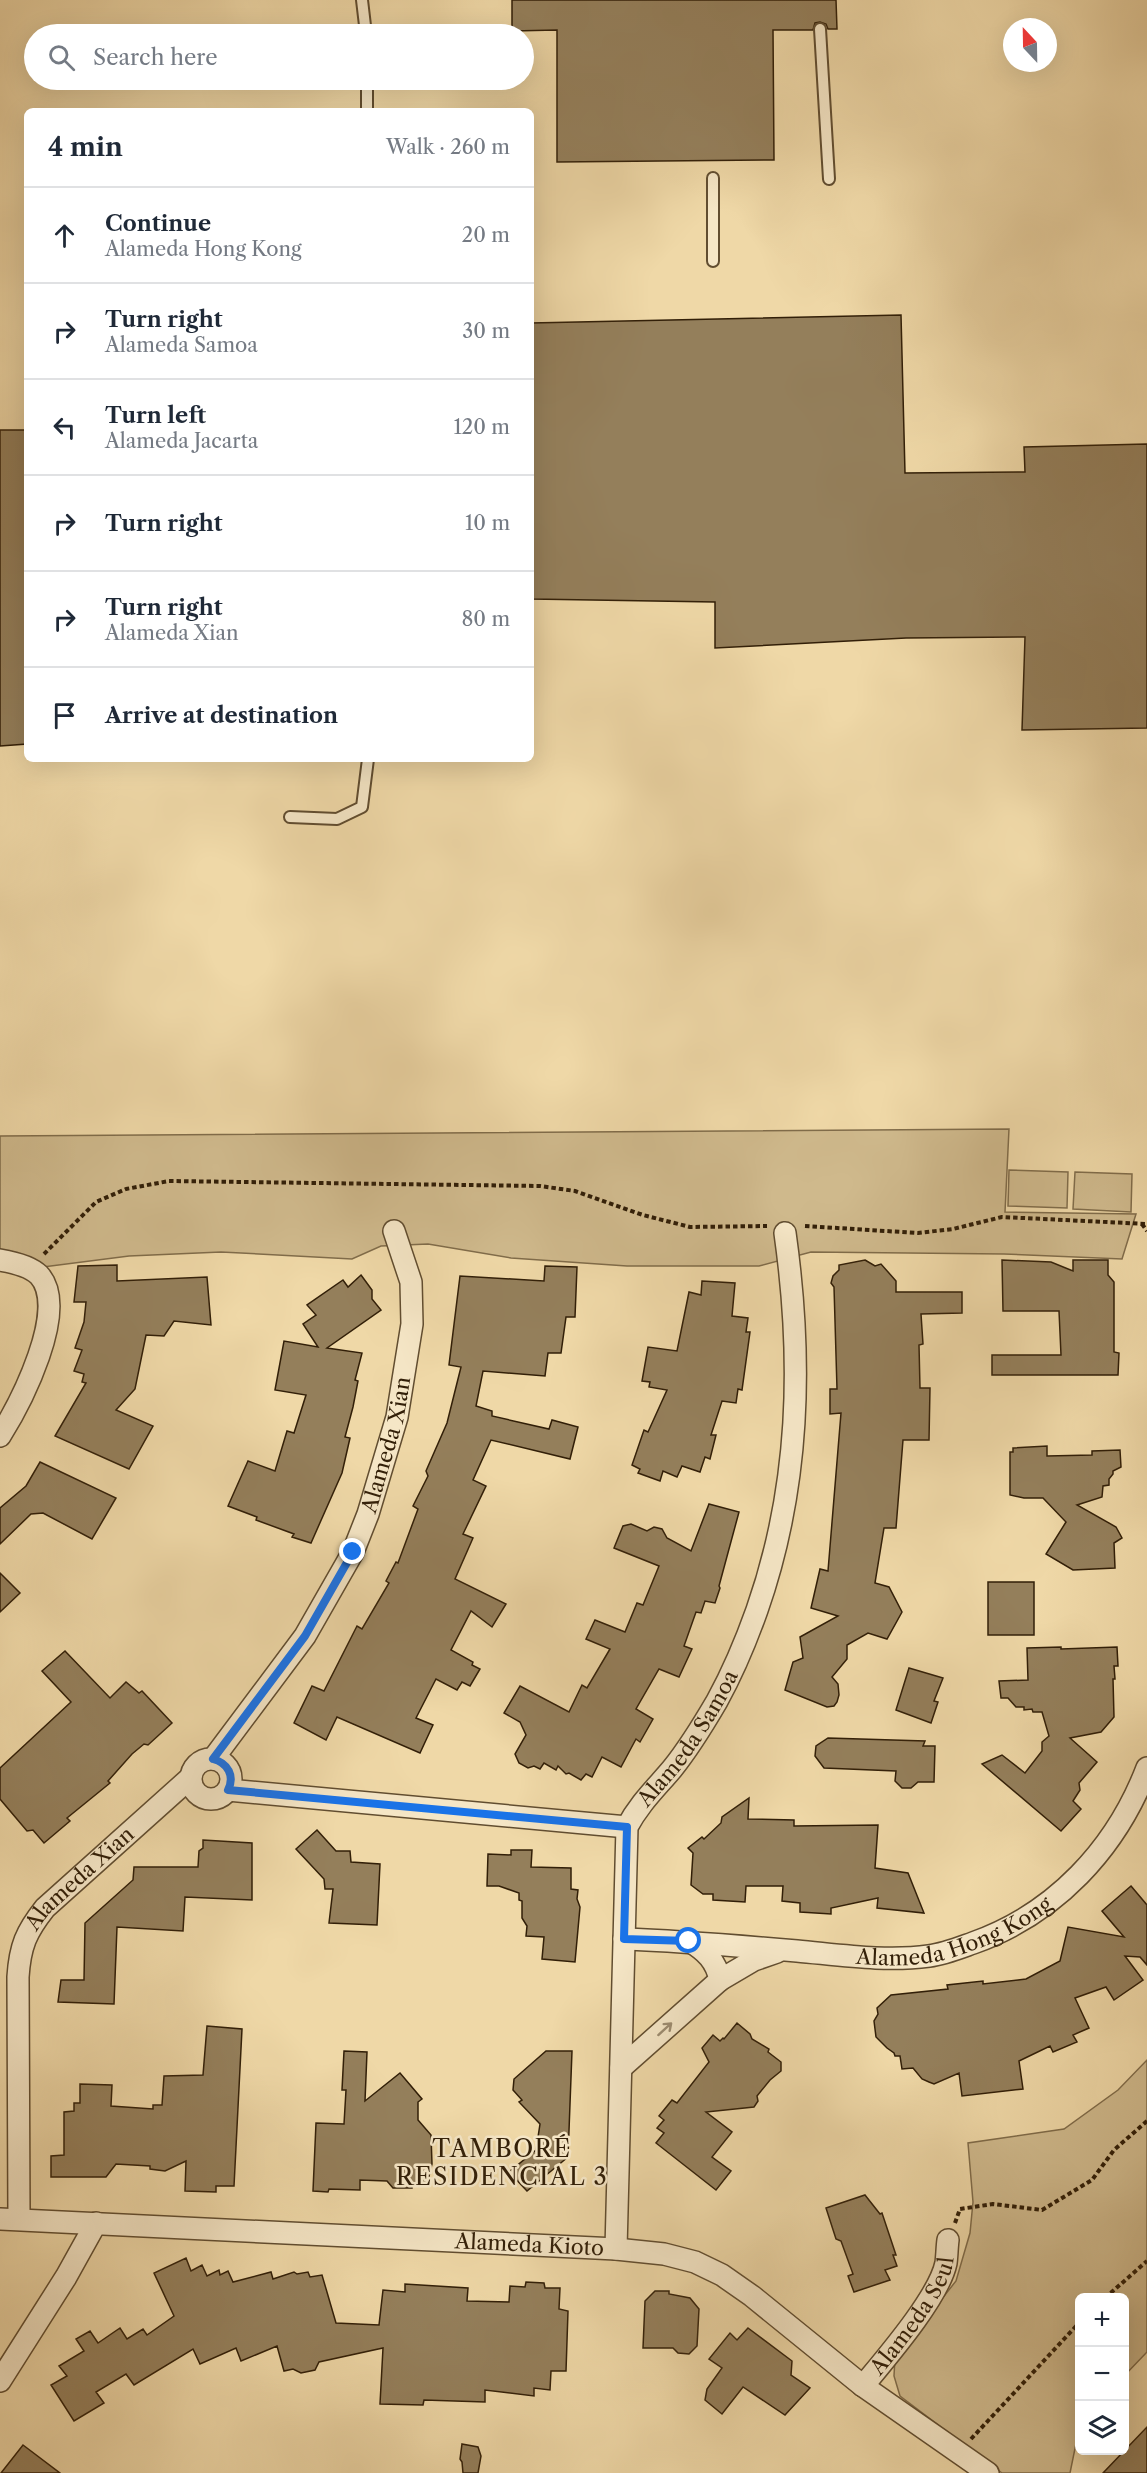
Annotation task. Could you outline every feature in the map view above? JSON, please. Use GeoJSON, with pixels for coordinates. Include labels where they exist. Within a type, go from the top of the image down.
{"type":"FeatureCollection","features":[{"type":"Feature","properties":{"kind":"street","name":"Alameda Samoa"},"geometry":{"type":"LineString","coordinates":[[616,2249],[627,1827],[640,1805],[692,1742],[718,1699],[744,1646],[765,1587],[782,1522],[790,1476],[794,1432],[796,1353],[792,1285],[785,1228]]}},
{"type":"Feature","properties":{"kind":"street","name":"Alameda Xian"},"geometry":{"type":"LineString","coordinates":[[213,1759],[305,1636],[353,1552],[368,1514],[397,1417],[412,1324],[411,1282],[394,1231]]}},
{"type":"Feature","properties":{"kind":"street"},"geometry":{"type":"LineString","coordinates":[[0,1260],[29,1268],[38,1274],[46,1291],[48,1307],[45,1335],[38,1363],[0,1436]]}},
{"type":"Feature","properties":{"kind":"street"},"geometry":{"type":"LineString","coordinates":[[213,1759],[225,1765],[229,1770],[231,1784],[228,1790],[218,1798],[205,1799],[194,1791],[190,1778],[191,1772],[200,1761],[213,1759]]}},
{"type":"Feature","properties":{"kind":"street","name":"Alameda Hong Kong"},"geometry":{"type":"LineString","coordinates":[[624,1939],[689,1941],[863,1957],[933,1956],[988,1938],[1024,1920],[1058,1896],[1092,1863],[1115,1832],[1137,1793],[1147,1768]]}},
{"type":"Feature","properties":{"kind":"street","name":"Alameda Xian"},"geometry":{"type":"LineString","coordinates":[[9,2219],[18,1977],[22,1946],[30,1928],[45,1908],[190,1778]]}},
{"type":"Feature","properties":{"kind":"street"},"geometry":{"type":"LineString","coordinates":[[228,1790],[627,1827]]}},
{"type":"Feature","properties":{"kind":"street"},"geometry":{"type":"LineString","coordinates":[[689,1941],[709,1955],[715,1963],[720,1980]]}},
{"type":"Feature","properties":{"kind":"street"},"geometry":{"type":"LineString","coordinates":[[621,2068],[720,1980],[754,1960],[783,1950]]}},
{"type":"Feature","properties":{"kind":"street","name":"Alameda Kioto"},"geometry":{"type":"LineString","coordinates":[[9,2219],[616,2249],[664,2254],[695,2262],[722,2275],[752,2296],[863,2386],[988,2473]]}},
{"type":"Feature","properties":{"kind":"street"},"geometry":{"type":"LineString","coordinates":[[0,2381],[66,2277],[96,2223]]}},
{"type":"Feature","properties":{"kind":"street","name":"Alameda Seul"},"geometry":{"type":"LineString","coordinates":[[863,2386],[939,2284],[946,2264],[948,2240]]}},
{"type":"Feature","properties":{"kind":"lane"},"geometry":{"type":"LineString","coordinates":[[362,0],[365,24]]}},
{"type":"Feature","properties":{"kind":"lane"},"geometry":{"type":"LineString","coordinates":[[820,30],[829,179]]}},
{"type":"Feature","properties":{"kind":"lane"},"geometry":{"type":"LineString","coordinates":[[367,90],[367,108]]}},
{"type":"Feature","properties":{"kind":"lane"},"geometry":{"type":"LineString","coordinates":[[713,178],[713,261]]}},
{"type":"Feature","properties":{"kind":"lane"},"geometry":{"type":"LineString","coordinates":[[290,817],[337,819],[362,807],[368,762]]}},
{"type":"Feature","properties":{"kind":"path"},"geometry":{"type":"LineString","coordinates":[[29,1268],[96,1202],[126,1189],[169,1181],[540,1186],[575,1191],[644,1215],[690,1227],[918,1233],[953,1229],[1002,1218],[1145,1223],[1147,1231]]}},
{"type":"Feature","properties":{"kind":"path"},"geometry":{"type":"LineString","coordinates":[[948,2240],[960,2209],[993,2204],[1042,2210],[1092,2180],[1114,2150],[1147,2121]]}},
{"type":"Feature","properties":{"kind":"path"},"geometry":{"type":"LineString","coordinates":[[1111,2293],[1147,2261]]}},
{"type":"Feature","properties":{"kind":"path"},"geometry":{"type":"LineString","coordinates":[[958,2452],[1075,2327]]}},
{"type":"Feature","properties":{"kind":"shaded area"},"geometry":{"type":"Polygon","coordinates":[[[1009,1129],[1005,1212],[1136,1214],[1122,1259],[1004,1254],[811,1252],[759,1266],[627,1266],[511,1258],[428,1244],[381,1246],[352,1259],[221,1252],[129,1256],[43,1267],[0,1252],[0,1136],[1009,1129]]]}},
{"type":"Feature","properties":{"kind":"shaded area"},"geometry":{"type":"Polygon","coordinates":[[[1009,1170],[1068,1172],[1067,1208],[1008,1206],[1009,1170]]]}},
{"type":"Feature","properties":{"kind":"shaded area"},"geometry":{"type":"Polygon","coordinates":[[[1075,1172],[1132,1174],[1131,1212],[1073,1209],[1075,1172]]]}},
{"type":"Feature","properties":{"kind":"shaded area"},"geometry":{"type":"Polygon","coordinates":[[[1147,2060],[1147,2352],[1129,2371],[1129,2293],[1075,2293],[1075,2449],[1070,2473],[1002,2473],[900,2396],[894,2376],[895,2358],[956,2281],[970,2233],[973,2202],[968,2143],[1064,2129],[1118,2090],[1147,2060]]]}},
{"type":"Feature","properties":{"kind":"building"},"geometry":{"type":"Polygon","coordinates":[[[512,0],[836,0],[837,29],[828,29],[826,24],[820,22],[815,23],[813,30],[773,30],[774,160],[557,162],[557,30],[534,31],[534,24],[512,24],[512,0]]]}},
{"type":"Feature","properties":{"kind":"building"},"geometry":{"type":"Polygon","coordinates":[[[901,315],[905,473],[1025,472],[1024,447],[1147,444],[1147,728],[1022,730],[1025,637],[906,638],[715,648],[715,602],[534,599],[534,323],[901,315]]]}},
{"type":"Feature","properties":{"kind":"building"},"geometry":{"type":"Polygon","coordinates":[[[0,430],[24,430],[24,744],[0,746],[0,430]]]}},
{"type":"Feature","properties":{"kind":"building"},"geometry":{"type":"Polygon","coordinates":[[[865,1260],[875,1266],[881,1264],[896,1281],[896,1292],[962,1292],[962,1313],[921,1314],[923,1344],[919,1345],[920,1388],[930,1388],[929,1440],[903,1440],[896,1528],[884,1528],[875,1583],[889,1587],[902,1612],[887,1639],[868,1633],[847,1645],[847,1659],[832,1677],[838,1684],[837,1702],[834,1706],[827,1707],[785,1690],[793,1662],[803,1658],[800,1637],[838,1616],[811,1608],[820,1569],[828,1571],[841,1413],[830,1414],[830,1389],[837,1389],[834,1287],[831,1283],[833,1276],[839,1270],[839,1265],[865,1260]]]}},
{"type":"Feature","properties":{"kind":"building"},"geometry":{"type":"Polygon","coordinates":[[[1002,1260],[1051,1262],[1073,1271],[1073,1260],[1108,1260],[1108,1275],[1114,1282],[1114,1352],[1119,1353],[1118,1375],[992,1375],[992,1355],[1061,1355],[1059,1311],[1003,1311],[1002,1260]]]}},
{"type":"Feature","properties":{"kind":"building"},"geometry":{"type":"Polygon","coordinates":[[[117,1265],[117,1281],[207,1277],[211,1325],[174,1321],[164,1336],[146,1335],[135,1389],[116,1410],[153,1426],[129,1469],[55,1436],[86,1383],[82,1382],[84,1374],[74,1371],[82,1350],[75,1348],[84,1322],[86,1302],[74,1302],[78,1266],[117,1265]]]}},
{"type":"Feature","properties":{"kind":"building"},"geometry":{"type":"Polygon","coordinates":[[[545,1266],[577,1267],[575,1317],[566,1317],[561,1353],[548,1353],[545,1376],[483,1371],[476,1406],[492,1411],[492,1416],[549,1429],[552,1420],[578,1427],[570,1459],[491,1440],[473,1480],[486,1486],[463,1534],[473,1538],[455,1579],[506,1604],[492,1627],[471,1611],[451,1650],[473,1662],[472,1665],[480,1669],[470,1686],[462,1682],[457,1690],[436,1679],[416,1718],[433,1725],[420,1753],[337,1717],[326,1740],[294,1723],[312,1686],[324,1691],[357,1626],[362,1629],[389,1583],[386,1581],[396,1562],[398,1563],[418,1509],[413,1506],[428,1476],[426,1471],[447,1423],[461,1367],[449,1365],[460,1276],[544,1281],[545,1266]]]}},
{"type":"Feature","properties":{"kind":"building"},"geometry":{"type":"Polygon","coordinates":[[[361,1275],[372,1290],[372,1299],[381,1310],[327,1348],[362,1353],[355,1380],[358,1381],[353,1407],[345,1437],[350,1438],[342,1473],[311,1543],[292,1537],[294,1534],[256,1520],[257,1517],[228,1506],[248,1461],[275,1471],[287,1431],[294,1433],[306,1395],[275,1390],[284,1341],[318,1347],[303,1324],[316,1315],[307,1305],[343,1280],[348,1287],[361,1275]]]}},
{"type":"Feature","properties":{"kind":"building"},"geometry":{"type":"Polygon","coordinates":[[[702,1281],[735,1283],[732,1316],[748,1318],[746,1332],[750,1332],[742,1390],[738,1389],[736,1403],[722,1401],[711,1435],[716,1435],[710,1459],[705,1457],[700,1472],[682,1466],[677,1477],[663,1471],[660,1481],[638,1473],[640,1469],[632,1465],[644,1430],[648,1432],[667,1390],[649,1387],[650,1382],[642,1381],[648,1347],[677,1351],[689,1292],[701,1295],[702,1281]]]}},
{"type":"Feature","properties":{"kind":"building"},"geometry":{"type":"Polygon","coordinates":[[[1047,1446],[1047,1456],[1092,1455],[1092,1451],[1120,1450],[1121,1467],[1113,1471],[1109,1485],[1103,1486],[1102,1497],[1077,1505],[1116,1527],[1122,1538],[1114,1543],[1115,1568],[1073,1570],[1046,1554],[1066,1522],[1043,1498],[1010,1495],[1010,1452],[1013,1452],[1013,1448],[1047,1446]]]}},
{"type":"Feature","properties":{"kind":"building"},"geometry":{"type":"Polygon","coordinates":[[[40,1462],[116,1498],[92,1539],[43,1513],[31,1514],[0,1544],[0,1508],[26,1486],[40,1462]]]}},
{"type":"Feature","properties":{"kind":"building"},"geometry":{"type":"Polygon","coordinates":[[[709,1504],[739,1512],[720,1588],[715,1603],[705,1601],[701,1613],[696,1612],[684,1646],[692,1649],[679,1677],[659,1669],[636,1709],[653,1719],[640,1742],[636,1739],[621,1767],[602,1757],[592,1777],[586,1774],[581,1780],[569,1773],[566,1774],[558,1766],[556,1770],[544,1763],[540,1769],[534,1766],[528,1768],[519,1763],[515,1754],[526,1735],[520,1722],[504,1713],[520,1686],[569,1712],[582,1685],[587,1688],[610,1649],[586,1639],[595,1620],[625,1632],[637,1603],[643,1605],[659,1566],[614,1548],[623,1526],[631,1524],[647,1531],[654,1527],[662,1529],[667,1538],[691,1551],[709,1504]]]}},
{"type":"Feature","properties":{"kind":"building"},"geometry":{"type":"Polygon","coordinates":[[[0,1573],[20,1593],[0,1612],[0,1573]]]}},
{"type":"Feature","properties":{"kind":"building"},"geometry":{"type":"Polygon","coordinates":[[[988,1582],[1034,1582],[1034,1635],[988,1635],[988,1582]]]}},
{"type":"Feature","properties":{"kind":"building"},"geometry":{"type":"Polygon","coordinates":[[[1061,1647],[1061,1649],[1117,1647],[1118,1666],[1114,1666],[1114,1717],[1101,1732],[1070,1738],[1097,1762],[1079,1783],[1080,1790],[1073,1801],[1081,1809],[1061,1831],[982,1764],[1002,1755],[1025,1773],[1042,1751],[1042,1742],[1049,1736],[1042,1712],[1033,1712],[1032,1709],[1024,1710],[1024,1707],[1016,1707],[1008,1698],[1001,1698],[999,1681],[1028,1680],[1027,1648],[1061,1647]]]}},
{"type":"Feature","properties":{"kind":"building"},"geometry":{"type":"Polygon","coordinates":[[[65,1651],[110,1698],[126,1682],[139,1693],[142,1691],[172,1723],[148,1745],[144,1744],[132,1754],[108,1781],[110,1783],[67,1818],[70,1821],[44,1843],[33,1830],[27,1831],[0,1799],[0,1768],[71,1702],[42,1671],[65,1651]]]}},
{"type":"Feature","properties":{"kind":"building"},"geometry":{"type":"Polygon","coordinates":[[[909,1668],[943,1678],[934,1701],[938,1702],[931,1723],[896,1710],[909,1668]]]}},
{"type":"Feature","properties":{"kind":"building"},"geometry":{"type":"Polygon","coordinates":[[[828,1738],[925,1741],[923,1746],[935,1746],[934,1782],[918,1782],[911,1788],[902,1788],[895,1781],[896,1771],[824,1768],[815,1756],[816,1746],[828,1738]]]}},
{"type":"Feature","properties":{"kind":"building"},"geometry":{"type":"Polygon","coordinates":[[[749,1798],[748,1819],[794,1820],[794,1826],[878,1825],[875,1868],[908,1873],[924,1913],[877,1908],[878,1898],[831,1908],[831,1914],[800,1912],[800,1903],[782,1901],[783,1886],[746,1886],[745,1902],[713,1900],[713,1894],[703,1894],[691,1885],[693,1853],[688,1848],[702,1837],[704,1839],[721,1823],[722,1817],[749,1798]]]}},
{"type":"Feature","properties":{"kind":"building"},"geometry":{"type":"Polygon","coordinates":[[[317,1830],[336,1851],[350,1851],[351,1862],[380,1864],[377,1925],[329,1923],[333,1889],[325,1889],[324,1879],[296,1849],[317,1830]]]}},
{"type":"Feature","properties":{"kind":"building"},"geometry":{"type":"Polygon","coordinates":[[[203,1840],[252,1843],[252,1900],[185,1897],[183,1931],[117,1927],[114,2004],[58,2002],[61,1980],[84,1980],[85,1923],[133,1880],[134,1867],[198,1867],[199,1851],[203,1848],[203,1840]]]}},
{"type":"Feature","properties":{"kind":"building"},"geometry":{"type":"Polygon","coordinates":[[[511,1850],[532,1850],[531,1867],[571,1868],[571,1889],[578,1890],[577,1899],[580,1907],[575,1962],[542,1959],[544,1937],[526,1936],[527,1926],[522,1918],[522,1901],[519,1900],[519,1893],[499,1886],[487,1886],[488,1854],[511,1855],[511,1850]]]}},
{"type":"Feature","properties":{"kind":"building"},"geometry":{"type":"Polygon","coordinates":[[[1131,1886],[1147,1905],[1147,1965],[1140,1957],[1125,1956],[1143,1980],[1114,2000],[1106,1987],[1075,1998],[1089,2028],[1073,2035],[1077,2042],[1053,2052],[1050,2046],[1019,2061],[1023,2089],[962,2096],[959,2073],[934,2084],[922,2079],[913,2068],[902,2069],[900,2056],[895,2056],[876,2037],[874,2021],[878,2014],[877,2008],[891,1995],[948,1989],[947,1985],[1026,1979],[1060,1961],[1068,1927],[1124,1937],[1102,1911],[1131,1886]]]}},
{"type":"Feature","properties":{"kind":"building"},"geometry":{"type":"Polygon","coordinates":[[[737,2023],[750,2034],[752,2039],[769,2049],[768,2052],[781,2062],[781,2071],[757,2096],[758,2101],[754,2107],[706,2112],[732,2132],[712,2157],[731,2171],[716,2190],[656,2143],[664,2133],[657,2128],[664,2120],[659,2116],[672,2100],[677,2103],[709,2062],[702,2048],[713,2035],[720,2041],[724,2039],[737,2023]]]}},
{"type":"Feature","properties":{"kind":"building"},"geometry":{"type":"Polygon","coordinates":[[[207,2026],[242,2029],[234,2186],[216,2186],[216,2192],[185,2191],[186,2161],[165,2171],[150,2169],[150,2166],[116,2164],[106,2177],[51,2177],[51,2156],[64,2155],[64,2112],[74,2111],[74,2103],[80,2103],[80,2084],[112,2085],[111,2106],[153,2109],[153,2105],[162,2105],[164,2076],[203,2075],[207,2026]]]}},
{"type":"Feature","properties":{"kind":"building"},"geometry":{"type":"Polygon","coordinates":[[[344,2051],[367,2052],[365,2101],[400,2073],[422,2099],[418,2102],[418,2120],[431,2135],[432,2164],[427,2184],[412,2186],[412,2188],[393,2188],[387,2181],[360,2180],[360,2190],[313,2191],[316,2123],[344,2124],[346,2090],[342,2090],[344,2051]]]}},
{"type":"Feature","properties":{"kind":"building"},"geometry":{"type":"Polygon","coordinates":[[[546,2051],[572,2051],[568,2157],[527,2191],[509,2172],[536,2150],[540,2124],[519,2102],[522,2100],[513,2090],[514,2079],[546,2051]]]}},
{"type":"Feature","properties":{"kind":"building"},"geometry":{"type":"Polygon","coordinates":[[[865,2195],[880,2214],[882,2213],[896,2255],[893,2255],[897,2266],[885,2270],[890,2280],[854,2292],[848,2276],[853,2274],[841,2241],[836,2239],[826,2208],[865,2195]]]}},
{"type":"Feature","properties":{"kind":"building"},"geometry":{"type":"Polygon","coordinates":[[[186,2258],[191,2271],[202,2265],[207,2276],[219,2270],[220,2275],[228,2271],[233,2282],[271,2272],[273,2279],[294,2272],[297,2274],[308,2272],[310,2277],[322,2275],[336,2323],[379,2325],[383,2290],[405,2292],[405,2284],[468,2288],[467,2301],[509,2302],[510,2286],[525,2287],[526,2282],[544,2283],[545,2288],[560,2288],[559,2309],[568,2311],[566,2371],[551,2371],[550,2390],[534,2388],[534,2396],[485,2390],[485,2402],[424,2400],[423,2405],[380,2404],[383,2348],[319,2362],[315,2370],[301,2373],[293,2369],[284,2371],[277,2346],[241,2361],[236,2348],[200,2364],[193,2349],[134,2385],[126,2374],[96,2392],[104,2403],[74,2421],[51,2385],[67,2376],[59,2366],[84,2351],[76,2339],[90,2331],[98,2343],[120,2328],[127,2339],[143,2329],[147,2335],[174,2316],[154,2273],[186,2258]]]}},
{"type":"Feature","properties":{"kind":"building"},"geometry":{"type":"Polygon","coordinates":[[[655,2291],[669,2291],[669,2294],[690,2298],[699,2309],[697,2346],[689,2354],[678,2353],[673,2348],[643,2348],[645,2301],[655,2291]]]}},
{"type":"Feature","properties":{"kind":"building"},"geometry":{"type":"Polygon","coordinates":[[[748,2328],[792,2361],[791,2375],[810,2388],[785,2415],[743,2387],[722,2414],[705,2400],[707,2389],[722,2368],[709,2359],[730,2333],[737,2340],[748,2328]]]}},
{"type":"Feature","properties":{"kind":"building"},"geometry":{"type":"Polygon","coordinates":[[[1147,2427],[1147,2473],[1103,2473],[1120,2455],[1129,2455],[1129,2446],[1147,2427]]]}},
{"type":"Feature","properties":{"kind":"building"},"geometry":{"type":"Polygon","coordinates":[[[462,2444],[478,2447],[481,2456],[478,2473],[463,2473],[460,2459],[462,2444]]]}},
{"type":"Feature","properties":{"kind":"building"},"geometry":{"type":"Polygon","coordinates":[[[23,2445],[60,2473],[1,2473],[23,2445]]]}},
{"type":"Feature","properties":{"kind":"district","name":"TAMBORÉ RESIDENCIAL 3"},"geometry":{"type":"Point","coordinates":[502,2163]}},
{"type":"Feature","properties":{"kind":"route"},"geometry":{"type":"LineString","coordinates":[[353,1552],[305,1636],[213,1759],[220,1761],[229,1770],[231,1784],[228,1790],[627,1827],[624,1939],[689,1941]]}}]}
